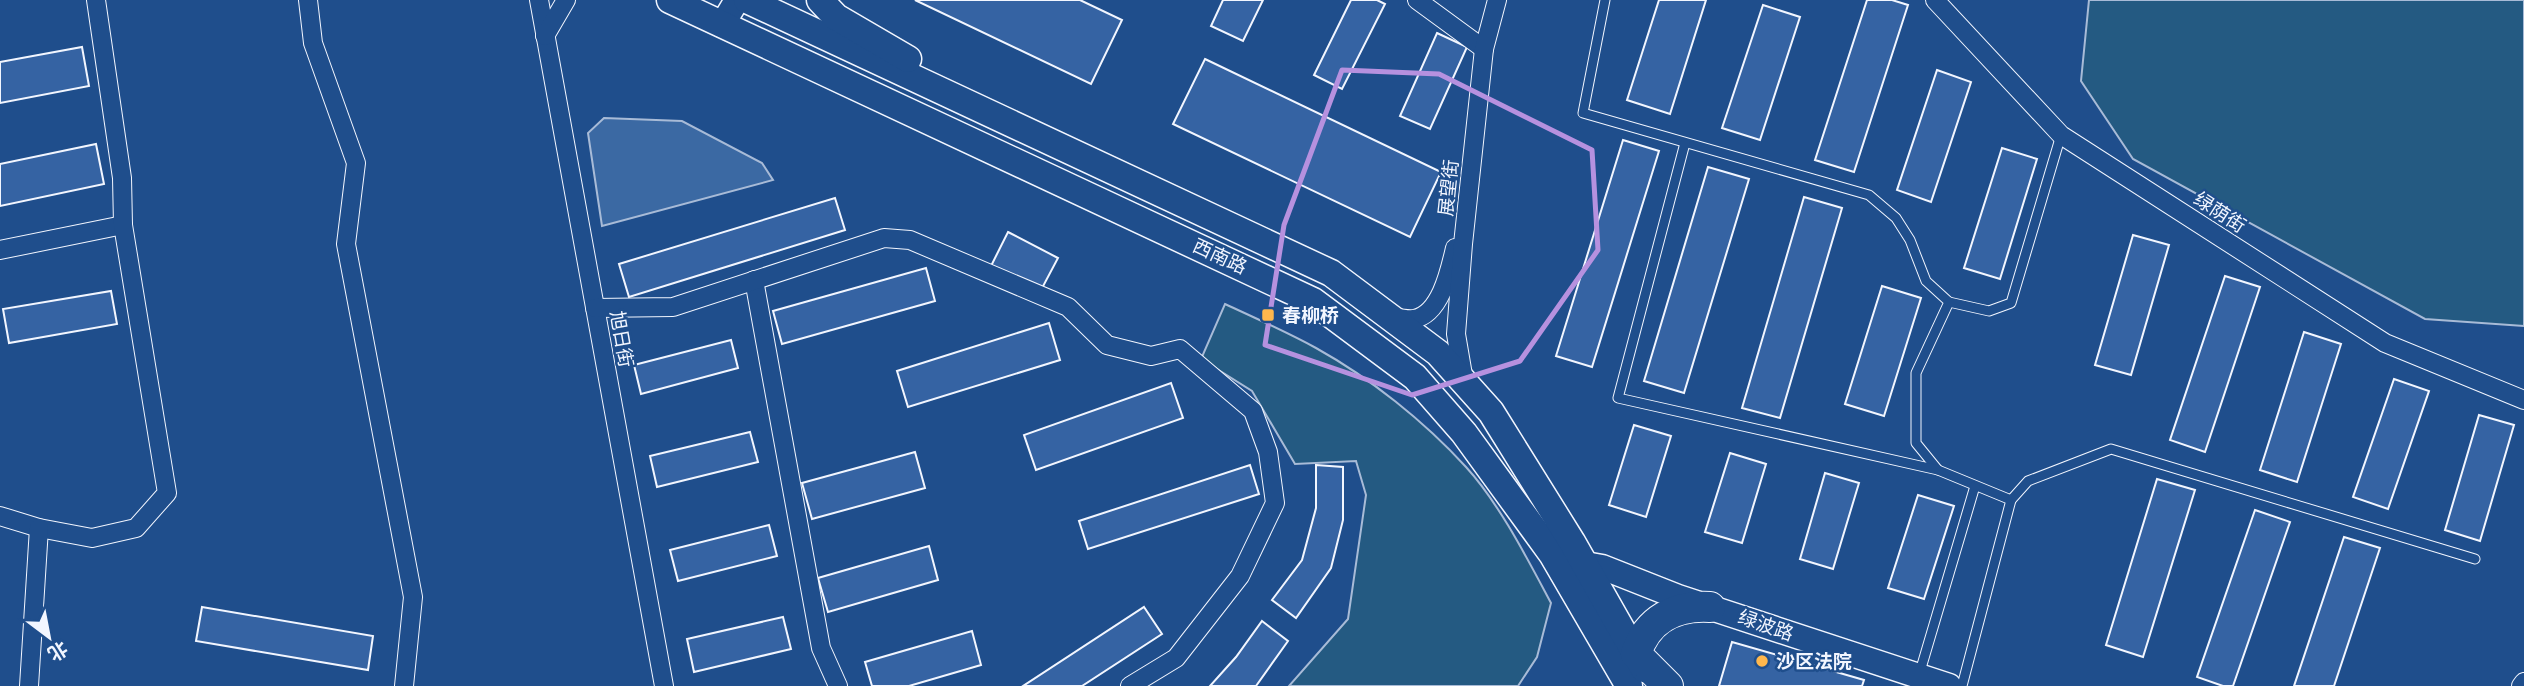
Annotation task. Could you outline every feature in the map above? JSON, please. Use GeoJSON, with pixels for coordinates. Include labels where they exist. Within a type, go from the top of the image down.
{"type":"FeatureCollection","features":[{"type":"Feature","properties":{"kind":"highway"},"geometry":{"type":"LineString","coordinates":[[1668,686],[1636,654],[1647,631],[1667,614],[1694,606],[1710,607]]}},
{"type":"Feature","properties":{"kind":"main road","name":"西南路"},"geometry":{"type":"LineString","coordinates":[[670,0],[1313,301],[1415,377],[1464,433],[1552,554],[1629,686]]}},
{"type":"Feature","properties":{"kind":"main road","name":"西南路"},"geometry":{"type":"LineString","coordinates":[[747,0],[1306,259],[1331,272],[1438,353],[1490,412],[1585,564],[1653,686]]}},
{"type":"Feature","properties":{"kind":"main road"},"geometry":{"type":"LineString","coordinates":[[820,0],[835,17],[900,53],[959,98]]}},
{"type":"Feature","properties":{"kind":"street"},"geometry":{"type":"LineString","coordinates":[[0,514],[39,528],[92,538],[136,528],[167,493],[123,225],[122,178],[96,0]]}},
{"type":"Feature","properties":{"kind":"street"},"geometry":{"type":"LineString","coordinates":[[308,0],[313,43],[356,163],[346,244],[413,597],[404,686]]}},
{"type":"Feature","properties":{"kind":"street","name":"旭日街"},"geometry":{"type":"LineString","coordinates":[[539,0],[664,686]]}},
{"type":"Feature","properties":{"kind":"street"},"geometry":{"type":"LineString","coordinates":[[545,36],[566,0]]}},
{"type":"Feature","properties":{"kind":"street"},"geometry":{"type":"LineString","coordinates":[[722,25],[737,0]]}},
{"type":"Feature","properties":{"kind":"street"},"geometry":{"type":"LineString","coordinates":[[1417,0],[1484,49]]}},
{"type":"Feature","properties":{"kind":"street","name":"展望街"},"geometry":{"type":"LineString","coordinates":[[1464,382],[1456,334],[1484,49],[1497,0]]}},
{"type":"Feature","properties":{"kind":"street","name":"绿荫街"},"geometry":{"type":"LineString","coordinates":[[1935,0],[2061,135],[2385,343],[2524,400]]}},
{"type":"Feature","properties":{"kind":"street"},"geometry":{"type":"LineString","coordinates":[[1390,317],[1415,319],[1429,311],[1440,294],[1451,266],[1468,200]]}},
{"type":"Feature","properties":{"kind":"street"},"geometry":{"type":"LineString","coordinates":[[0,250],[123,225]]}},
{"type":"Feature","properties":{"kind":"street"},"geometry":{"type":"LineString","coordinates":[[595,308],[673,307],[884,238],[910,240],[1068,306],[1107,345],[1150,356],[1180,349],[1253,411],[1268,452],[1275,503],[1240,576],[1176,658],[1130,686]]}},
{"type":"Feature","properties":{"kind":"street"},"geometry":{"type":"LineString","coordinates":[[754,281],[821,648],[838,686]]}},
{"type":"Feature","properties":{"kind":"street"},"geometry":{"type":"LineString","coordinates":[[29,686],[39,528]]}},
{"type":"Feature","properties":{"kind":"street","name":"绿波路"},"geometry":{"type":"LineString","coordinates":[[1585,564],[1602,567],[1710,607],[1949,686]]}},
{"type":"Feature","properties":{"kind":"lane"},"geometry":{"type":"LineString","coordinates":[[1605,0],[1583,113],[1870,195],[1896,218],[1910,240],[1926,281],[1949,302],[1989,311],[2011,303],[2061,135]]}},
{"type":"Feature","properties":{"kind":"lane"},"geometry":{"type":"LineString","coordinates":[[1685,143],[1618,398],[1938,470],[2011,500]]}},
{"type":"Feature","properties":{"kind":"lane"},"geometry":{"type":"LineString","coordinates":[[1938,470],[1916,443],[1916,373],[1949,302]]}},
{"type":"Feature","properties":{"kind":"lane"},"geometry":{"type":"LineString","coordinates":[[1962,686],[2011,500],[2028,481],[2111,449],[2475,559]]}},
{"type":"Feature","properties":{"kind":"lane"},"geometry":{"type":"LineString","coordinates":[[1918,677],[1975,486]]}},
{"type":"Feature","properties":{"kind":"highlighted area"},"geometry":{"type":"Polygon","coordinates":[[[1342,70],[1439,74],[1592,150],[1598,250],[1520,361],[1412,395],[1265,345],[1284,225],[1342,70]]]}},
{"type":"Feature","properties":{"kind":"shaded area"},"geometry":{"type":"Polygon","coordinates":[[[2089,0],[2524,0],[2524,326],[2425,319],[2133,159],[2081,81],[2089,0]]]}},
{"type":"Feature","properties":{"kind":"shaded area"},"geometry":{"type":"Polygon","coordinates":[[[604,118],[682,121],[762,163],[773,180],[602,226],[588,133],[604,118]]]}},
{"type":"Feature","properties":{"kind":"shaded area"},"geometry":{"type":"Polygon","coordinates":[[[1225,304],[1305,342],[1356,373],[1414,417],[1450,450],[1478,481],[1512,532],[1551,603],[1537,657],[1518,686],[1289,686],[1348,619],[1366,495],[1356,461],[1295,464],[1252,391],[1201,359],[1225,304]]]}},
{"type":"Feature","properties":{"kind":"building"},"geometry":{"type":"Polygon","coordinates":[[[915,0],[1080,0],[1122,20],[1091,84],[915,0]]]}},
{"type":"Feature","properties":{"kind":"building"},"geometry":{"type":"Polygon","coordinates":[[[1223,0],[1263,0],[1243,41],[1211,26],[1223,0]]]}},
{"type":"Feature","properties":{"kind":"building"},"geometry":{"type":"Polygon","coordinates":[[[1351,0],[1377,0],[1385,4],[1342,89],[1314,75],[1351,0]]]}},
{"type":"Feature","properties":{"kind":"building"},"geometry":{"type":"Polygon","coordinates":[[[1659,0],[1706,0],[1670,114],[1627,100],[1659,0]]]}},
{"type":"Feature","properties":{"kind":"building"},"geometry":{"type":"Polygon","coordinates":[[[1867,0],[1892,0],[1908,5],[1854,172],[1815,160],[1867,0]]]}},
{"type":"Feature","properties":{"kind":"building"},"geometry":{"type":"Polygon","coordinates":[[[1763,5],[1800,17],[1760,140],[1722,128],[1763,5]]]}},
{"type":"Feature","properties":{"kind":"building"},"geometry":{"type":"Polygon","coordinates":[[[1437,33],[1467,47],[1430,129],[1400,116],[1437,33]]]}},
{"type":"Feature","properties":{"kind":"building"},"geometry":{"type":"Polygon","coordinates":[[[82,47],[89,86],[0,103],[0,62],[82,47]]]}},
{"type":"Feature","properties":{"kind":"building"},"geometry":{"type":"Polygon","coordinates":[[[1205,59],[1441,172],[1410,237],[1173,124],[1205,59]]]}},
{"type":"Feature","properties":{"kind":"building"},"geometry":{"type":"Polygon","coordinates":[[[1937,70],[1971,82],[1931,202],[1897,190],[1937,70]]]}},
{"type":"Feature","properties":{"kind":"building"},"geometry":{"type":"Polygon","coordinates":[[[1623,140],[1659,151],[1592,367],[1556,356],[1623,140]]]}},
{"type":"Feature","properties":{"kind":"building"},"geometry":{"type":"Polygon","coordinates":[[[96,144],[104,184],[0,206],[0,164],[96,144]]]}},
{"type":"Feature","properties":{"kind":"building"},"geometry":{"type":"Polygon","coordinates":[[[2002,148],[2037,159],[2000,279],[1964,268],[2002,148]]]}},
{"type":"Feature","properties":{"kind":"building"},"geometry":{"type":"Polygon","coordinates":[[[1708,167],[1749,179],[1684,393],[1644,381],[1708,167]]]}},
{"type":"Feature","properties":{"kind":"building"},"geometry":{"type":"Polygon","coordinates":[[[1804,197],[1842,208],[1780,418],[1742,408],[1804,197]]]}},
{"type":"Feature","properties":{"kind":"building"},"geometry":{"type":"Polygon","coordinates":[[[835,198],[845,230],[629,297],[619,264],[835,198]]]}},
{"type":"Feature","properties":{"kind":"building"},"geometry":{"type":"Polygon","coordinates":[[[1008,232],[1058,258],[1040,292],[991,266],[1008,232]]]}},
{"type":"Feature","properties":{"kind":"building"},"geometry":{"type":"Polygon","coordinates":[[[2133,235],[2169,245],[2131,375],[2095,365],[2133,235]]]}},
{"type":"Feature","properties":{"kind":"building"},"geometry":{"type":"Polygon","coordinates":[[[926,268],[935,301],[782,344],[773,311],[926,268]]]}},
{"type":"Feature","properties":{"kind":"building"},"geometry":{"type":"Polygon","coordinates":[[[2225,276],[2260,287],[2205,452],[2170,440],[2225,276]]]}},
{"type":"Feature","properties":{"kind":"building"},"geometry":{"type":"Polygon","coordinates":[[[1882,286],[1921,298],[1884,416],[1845,404],[1882,286]]]}},
{"type":"Feature","properties":{"kind":"building"},"geometry":{"type":"Polygon","coordinates":[[[111,291],[117,324],[9,343],[3,309],[111,291]]]}},
{"type":"Feature","properties":{"kind":"building"},"geometry":{"type":"Polygon","coordinates":[[[1049,323],[1060,360],[908,407],[897,371],[1049,323]]]}},
{"type":"Feature","properties":{"kind":"building"},"geometry":{"type":"Polygon","coordinates":[[[2304,332],[2341,344],[2297,482],[2260,470],[2304,332]]]}},
{"type":"Feature","properties":{"kind":"building"},"geometry":{"type":"Polygon","coordinates":[[[731,340],[738,368],[641,394],[634,365],[731,340]]]}},
{"type":"Feature","properties":{"kind":"building"},"geometry":{"type":"Polygon","coordinates":[[[2394,379],[2429,391],[2388,509],[2353,497],[2394,379]]]}},
{"type":"Feature","properties":{"kind":"building"},"geometry":{"type":"Polygon","coordinates":[[[1171,383],[1183,418],[1036,470],[1024,435],[1171,383]]]}},
{"type":"Feature","properties":{"kind":"building"},"geometry":{"type":"Polygon","coordinates":[[[2479,415],[2514,425],[2480,541],[2445,530],[2479,415]]]}},
{"type":"Feature","properties":{"kind":"building"},"geometry":{"type":"Polygon","coordinates":[[[1634,425],[1671,436],[1646,517],[1609,505],[1634,425]]]}},
{"type":"Feature","properties":{"kind":"building"},"geometry":{"type":"Polygon","coordinates":[[[750,432],[758,462],[657,487],[650,456],[750,432]]]}},
{"type":"Feature","properties":{"kind":"building"},"geometry":{"type":"Polygon","coordinates":[[[915,452],[925,488],[812,519],[802,483],[915,452]]]}},
{"type":"Feature","properties":{"kind":"building"},"geometry":{"type":"Polygon","coordinates":[[[1730,453],[1766,464],[1742,543],[1705,532],[1730,453]]]}},
{"type":"Feature","properties":{"kind":"building"},"geometry":{"type":"Polygon","coordinates":[[[1250,465],[1259,494],[1088,549],[1079,521],[1250,465]]]}},
{"type":"Feature","properties":{"kind":"building"},"geometry":{"type":"Polygon","coordinates":[[[1316,465],[1343,467],[1343,520],[1331,568],[1296,618],[1272,600],[1302,560],[1316,508],[1316,465]]]}},
{"type":"Feature","properties":{"kind":"building"},"geometry":{"type":"Polygon","coordinates":[[[1825,473],[1859,483],[1833,569],[1800,559],[1825,473]]]}},
{"type":"Feature","properties":{"kind":"building"},"geometry":{"type":"Polygon","coordinates":[[[2157,479],[2195,490],[2143,657],[2106,645],[2157,479]]]}},
{"type":"Feature","properties":{"kind":"building"},"geometry":{"type":"Polygon","coordinates":[[[1918,495],[1954,506],[1924,599],[1888,588],[1918,495]]]}},
{"type":"Feature","properties":{"kind":"building"},"geometry":{"type":"Polygon","coordinates":[[[2255,510],[2290,522],[2233,686],[2223,686],[2197,677],[2255,510]]]}},
{"type":"Feature","properties":{"kind":"building"},"geometry":{"type":"Polygon","coordinates":[[[769,525],[777,556],[678,581],[670,550],[769,525]]]}},
{"type":"Feature","properties":{"kind":"building"},"geometry":{"type":"Polygon","coordinates":[[[2344,537],[2380,548],[2334,686],[2294,686],[2344,537]]]}},
{"type":"Feature","properties":{"kind":"building"},"geometry":{"type":"Polygon","coordinates":[[[929,546],[938,580],[828,612],[818,578],[929,546]]]}},
{"type":"Feature","properties":{"kind":"building"},"geometry":{"type":"Polygon","coordinates":[[[202,607],[373,636],[368,670],[196,641],[202,607]]]}},
{"type":"Feature","properties":{"kind":"building"},"geometry":{"type":"Polygon","coordinates":[[[1144,607],[1162,634],[1082,686],[1023,686],[1144,607]]]}},
{"type":"Feature","properties":{"kind":"building"},"geometry":{"type":"Polygon","coordinates":[[[783,617],[791,649],[694,672],[687,639],[783,617]]]}},
{"type":"Feature","properties":{"kind":"building"},"geometry":{"type":"Polygon","coordinates":[[[1262,621],[1288,641],[1256,686],[1210,686],[1236,657],[1262,621]]]}},
{"type":"Feature","properties":{"kind":"building"},"geometry":{"type":"Polygon","coordinates":[[[972,631],[981,665],[909,686],[872,686],[865,662],[972,631]]]}},
{"type":"Feature","properties":{"kind":"building","name":"沙区法院"},"geometry":{"type":"Polygon","coordinates":[[[1732,642],[1864,680],[1862,686],[1719,686],[1732,642]]]}},
{"type":"Feature","properties":{"kind":"place","name":"春柳桥"},"geometry":{"type":"Point","coordinates":[1268,315]}},
{"type":"Feature","properties":{"kind":"place","name":"沙区法院"},"geometry":{"type":"Point","coordinates":[1762,661]}}]}
